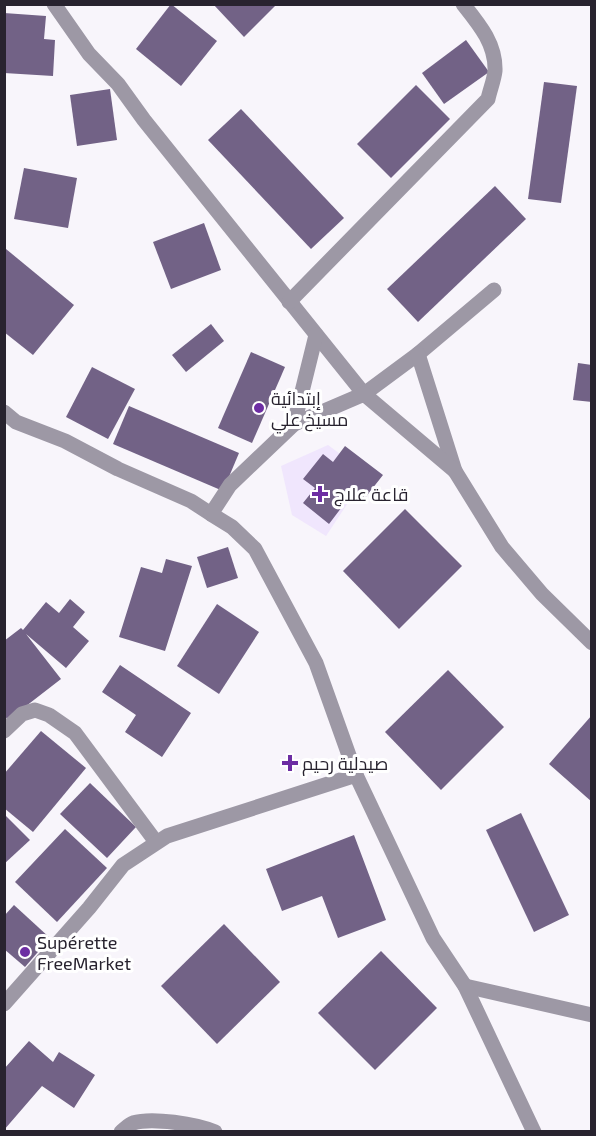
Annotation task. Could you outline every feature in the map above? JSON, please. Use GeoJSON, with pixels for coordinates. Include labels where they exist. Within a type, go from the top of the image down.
{"type":"FeatureCollection","features":[{"type":"Feature","properties":{"kind":"street"},"geometry":{"type":"LineString","coordinates":[[54,4],[89,54],[118,84],[364,394],[455,471]]}},
{"type":"Feature","properties":{"kind":"street"},"geometry":{"type":"LineString","coordinates":[[289,302],[488,99],[495,71],[492,48],[479,23],[463,4]]}},
{"type":"Feature","properties":{"kind":"street"},"geometry":{"type":"LineString","coordinates":[[211,514],[230,485],[294,424],[364,394],[418,354],[494,290]]}},
{"type":"Feature","properties":{"kind":"street"},"geometry":{"type":"LineString","coordinates":[[294,424],[316,335]]}},
{"type":"Feature","properties":{"kind":"street"},"geometry":{"type":"LineString","coordinates":[[418,354],[455,471],[502,547],[542,594],[591,643]]}},
{"type":"Feature","properties":{"kind":"street"},"geometry":{"type":"LineString","coordinates":[[4,412],[16,422],[65,441],[118,469],[191,501],[232,527],[255,549],[316,663],[356,774],[433,938],[465,986],[534,1131]]}},
{"type":"Feature","properties":{"kind":"street"},"geometry":{"type":"LineString","coordinates":[[4,731],[22,714],[35,710],[49,715],[75,733],[156,842]]}},
{"type":"Feature","properties":{"kind":"street"},"geometry":{"type":"LineString","coordinates":[[4,1004],[89,908],[123,865],[156,842],[167,836],[356,774]]}},
{"type":"Feature","properties":{"kind":"street"},"geometry":{"type":"LineString","coordinates":[[465,986],[591,1014]]}},
{"type":"Feature","properties":{"kind":"street"},"geometry":{"type":"LineString","coordinates":[[121,1131],[132,1123],[162,1121],[201,1126],[214,1131]]}},
{"type":"Feature","properties":{"kind":"shaded area","name":"قاعة علاج"},"geometry":{"type":"Polygon","coordinates":[[[328,445],[367,474],[326,536],[292,515],[281,466],[328,445]]]}},
{"type":"Feature","properties":{"kind":"building"},"geometry":{"type":"Polygon","coordinates":[[[171,4],[217,41],[181,86],[136,49],[171,4]]]}},
{"type":"Feature","properties":{"kind":"building"},"geometry":{"type":"Polygon","coordinates":[[[213,4],[277,4],[244,37],[213,4]]]}},
{"type":"Feature","properties":{"kind":"building"},"geometry":{"type":"Polygon","coordinates":[[[4,13],[46,16],[44,39],[55,40],[53,76],[4,73],[4,13]]]}},
{"type":"Feature","properties":{"kind":"building"},"geometry":{"type":"Polygon","coordinates":[[[466,40],[489,72],[444,104],[422,73],[466,40]]]}},
{"type":"Feature","properties":{"kind":"building"},"geometry":{"type":"Polygon","coordinates":[[[544,82],[577,86],[561,203],[528,199],[544,82]]]}},
{"type":"Feature","properties":{"kind":"building"},"geometry":{"type":"Polygon","coordinates":[[[416,85],[450,119],[391,178],[357,144],[416,85]]]}},
{"type":"Feature","properties":{"kind":"building"},"geometry":{"type":"Polygon","coordinates":[[[110,89],[117,140],[77,146],[70,95],[110,89]]]}},
{"type":"Feature","properties":{"kind":"building"},"geometry":{"type":"Polygon","coordinates":[[[241,109],[344,218],[311,249],[208,140],[241,109]]]}},
{"type":"Feature","properties":{"kind":"building"},"geometry":{"type":"Polygon","coordinates":[[[24,168],[77,178],[68,228],[14,219],[24,168]]]}},
{"type":"Feature","properties":{"kind":"building"},"geometry":{"type":"Polygon","coordinates":[[[495,186],[526,219],[418,322],[387,289],[495,186]]]}},
{"type":"Feature","properties":{"kind":"building"},"geometry":{"type":"Polygon","coordinates":[[[204,223],[221,270],[171,289],[153,242],[204,223]]]}},
{"type":"Feature","properties":{"kind":"building"},"geometry":{"type":"Polygon","coordinates":[[[6,249],[74,305],[33,355],[4,332],[6,249]]]}},
{"type":"Feature","properties":{"kind":"building"},"geometry":{"type":"Polygon","coordinates":[[[211,324],[224,341],[186,372],[172,355],[211,324]]]}},
{"type":"Feature","properties":{"kind":"building"},"geometry":{"type":"Polygon","coordinates":[[[251,352],[285,367],[252,443],[218,428],[251,352]]]}},
{"type":"Feature","properties":{"kind":"building"},"geometry":{"type":"Polygon","coordinates":[[[578,363],[592,365],[592,402],[573,400],[578,363]]]}},
{"type":"Feature","properties":{"kind":"building"},"geometry":{"type":"Polygon","coordinates":[[[92,367],[135,389],[108,439],[66,417],[92,367]]]}},
{"type":"Feature","properties":{"kind":"building"},"geometry":{"type":"Polygon","coordinates":[[[129,406],[239,453],[223,491],[113,444],[129,406]]]}},
{"type":"Feature","properties":{"kind":"building"},"geometry":{"type":"Polygon","coordinates":[[[345,446],[383,475],[361,503],[351,495],[329,524],[303,503],[315,488],[303,479],[323,454],[333,462],[345,446]]]}},
{"type":"Feature","properties":{"kind":"building"},"geometry":{"type":"Polygon","coordinates":[[[405,509],[462,566],[399,629],[343,571],[405,509]]]}},
{"type":"Feature","properties":{"kind":"building"},"geometry":{"type":"Polygon","coordinates":[[[228,547],[238,578],[207,588],[197,557],[228,547]]]}},
{"type":"Feature","properties":{"kind":"building"},"geometry":{"type":"Polygon","coordinates":[[[166,559],[192,566],[165,651],[119,637],[141,567],[162,573],[166,559]]]}},
{"type":"Feature","properties":{"kind":"building"},"geometry":{"type":"Polygon","coordinates":[[[70,599],[85,612],[73,627],[89,641],[66,668],[26,634],[61,679],[8,720],[4,715],[4,641],[21,628],[23,630],[46,602],[59,613],[70,599]]]}},
{"type":"Feature","properties":{"kind":"building"},"geometry":{"type":"Polygon","coordinates":[[[217,604],[259,632],[219,694],[177,666],[217,604]]]}},
{"type":"Feature","properties":{"kind":"building"},"geometry":{"type":"Polygon","coordinates":[[[120,665],[191,713],[162,757],[125,732],[136,715],[102,692],[120,665]]]}},
{"type":"Feature","properties":{"kind":"building"},"geometry":{"type":"Polygon","coordinates":[[[448,670],[504,727],[441,790],[385,732],[448,670]]]}},
{"type":"Feature","properties":{"kind":"building"},"geometry":{"type":"Polygon","coordinates":[[[592,715],[592,802],[549,764],[592,715]]]}},
{"type":"Feature","properties":{"kind":"building"},"geometry":{"type":"Polygon","coordinates":[[[41,731],[86,768],[33,832],[4,808],[4,774],[41,731]]]}},
{"type":"Feature","properties":{"kind":"building"},"geometry":{"type":"Polygon","coordinates":[[[90,783],[136,827],[107,858],[60,814],[90,783]]]}},
{"type":"Feature","properties":{"kind":"building"},"geometry":{"type":"Polygon","coordinates":[[[521,813],[569,915],[534,932],[486,830],[521,813]]]}},
{"type":"Feature","properties":{"kind":"building"},"geometry":{"type":"Polygon","coordinates":[[[4,814],[30,840],[4,864],[4,814]]]}},
{"type":"Feature","properties":{"kind":"building"},"geometry":{"type":"Polygon","coordinates":[[[65,829],[107,868],[57,922],[15,882],[65,829]]]}},
{"type":"Feature","properties":{"kind":"building"},"geometry":{"type":"Polygon","coordinates":[[[354,835],[386,920],[338,938],[322,896],[282,911],[266,869],[354,835]]]}},
{"type":"Feature","properties":{"kind":"building"},"geometry":{"type":"Polygon","coordinates":[[[14,905],[50,938],[25,967],[4,949],[4,916],[14,905]]]}},
{"type":"Feature","properties":{"kind":"building"},"geometry":{"type":"Polygon","coordinates":[[[224,924],[280,982],[217,1044],[161,986],[224,924]]]}},
{"type":"Feature","properties":{"kind":"building"},"geometry":{"type":"Polygon","coordinates":[[[381,951],[437,1008],[375,1070],[318,1013],[381,951]]]}},
{"type":"Feature","properties":{"kind":"building"},"geometry":{"type":"Polygon","coordinates":[[[29,1041],[53,1062],[59,1052],[95,1075],[74,1108],[42,1086],[4,1130],[4,1069],[29,1041]]]}},
{"type":"Feature","properties":{"kind":"place","name":"إبتدائية مسيخ علي"},"geometry":{"type":"Point","coordinates":[259,408]}},
{"type":"Feature","properties":{"kind":"place","name":"قاعة علاج"},"geometry":{"type":"Point","coordinates":[320,494]}},
{"type":"Feature","properties":{"kind":"place","name":"صيدلية رحيم"},"geometry":{"type":"Point","coordinates":[290,763]}},
{"type":"Feature","properties":{"kind":"place","name":"Supérette FreeMarket"},"geometry":{"type":"Point","coordinates":[25,952]}}]}
